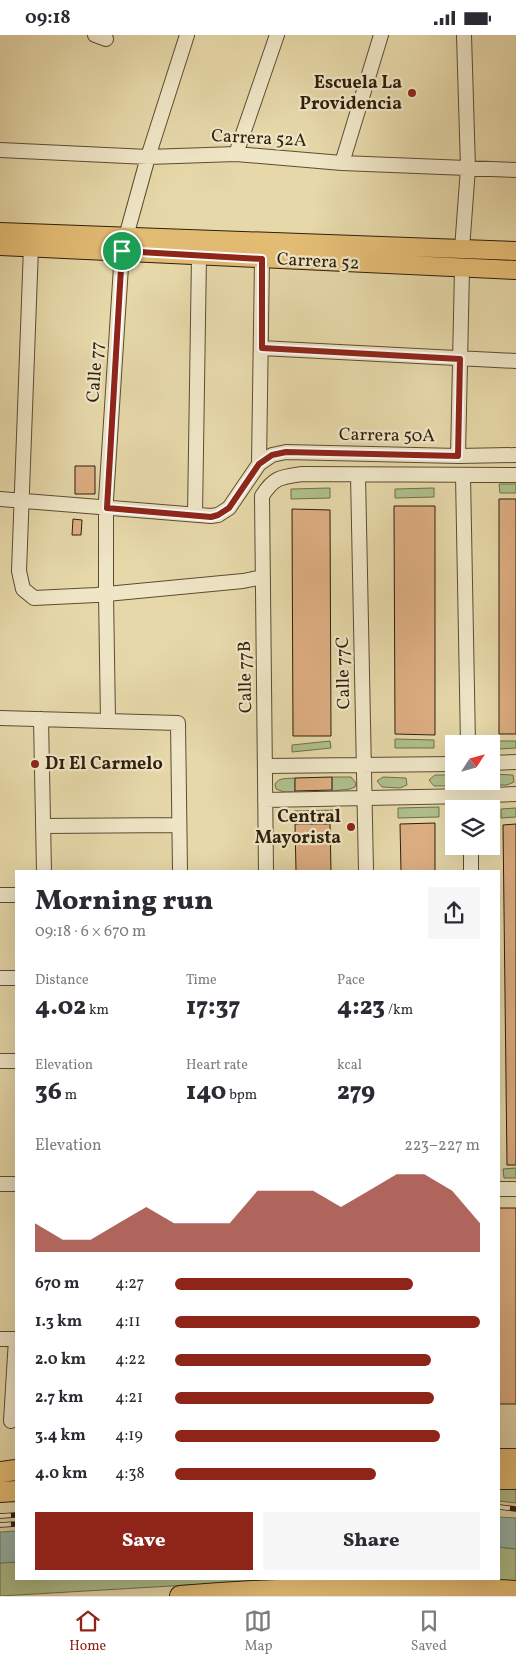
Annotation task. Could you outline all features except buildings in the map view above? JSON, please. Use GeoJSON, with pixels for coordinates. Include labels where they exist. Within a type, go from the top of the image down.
{"type":"FeatureCollection","features":[{"type":"Feature","properties":{"kind":"highway"},"geometry":{"type":"LineString","coordinates":[[500,1459],[516,1459]]}},
{"type":"Feature","properties":{"kind":"highway"},"geometry":{"type":"LineString","coordinates":[[0,1471],[15,1470]]}},
{"type":"Feature","properties":{"kind":"highway"},"geometry":{"type":"LineString","coordinates":[[500,1479],[516,1479]]}},
{"type":"Feature","properties":{"kind":"highway"},"geometry":{"type":"LineString","coordinates":[[0,1492],[15,1491]]}},
{"type":"Feature","properties":{"kind":"highway"},"geometry":{"type":"LineString","coordinates":[[180,1596],[284,1589],[372,1587],[453,1587],[516,1591]]}},
{"type":"Feature","properties":{"kind":"main road","name":"Carrera 52"},"geometry":{"type":"LineString","coordinates":[[0,232],[124,244],[199,256],[516,270]]}},
{"type":"Feature","properties":{"kind":"main road","name":"Carrera 52"},"geometry":{"type":"LineString","coordinates":[[0,246],[124,244],[516,251]]}},
{"type":"Feature","properties":{"kind":"street","name":"Calle 77"},"geometry":{"type":"LineString","coordinates":[[108,721],[107,508],[124,244],[148,157],[187,35]]}},
{"type":"Feature","properties":{"kind":"street"},"geometry":{"type":"LineString","coordinates":[[236,154],[277,35]]}},
{"type":"Feature","properties":{"kind":"street"},"geometry":{"type":"LineString","coordinates":[[342,163],[381,35]]}},
{"type":"Feature","properties":{"kind":"street"},"geometry":{"type":"LineString","coordinates":[[462,249],[468,168],[464,35]]}},
{"type":"Feature","properties":{"kind":"street","name":"Carrera 52A"},"geometry":{"type":"LineString","coordinates":[[0,150],[148,157],[236,154],[342,163],[516,169]]}},
{"type":"Feature","properties":{"kind":"street"},"geometry":{"type":"LineString","coordinates":[[31,247],[18,571],[23,589],[34,598],[106,594],[243,581],[263,577]]}},
{"type":"Feature","properties":{"kind":"street"},"geometry":{"type":"LineString","coordinates":[[195,514],[199,256]]}},
{"type":"Feature","properties":{"kind":"street"},"geometry":{"type":"LineString","coordinates":[[0,499],[195,514],[211,517],[229,508],[259,464],[262,259]]}},
{"type":"Feature","properties":{"kind":"street"},"geometry":{"type":"LineString","coordinates":[[458,456],[462,269]]}},
{"type":"Feature","properties":{"kind":"street"},"geometry":{"type":"LineString","coordinates":[[262,348],[516,361]]}},
{"type":"Feature","properties":{"kind":"street","name":"Carrera 50A"},"geometry":{"type":"LineString","coordinates":[[259,464],[272,455],[286,452],[458,456],[516,455]]}},
{"type":"Feature","properties":{"kind":"street","name":"Calle 77B"},"geometry":{"type":"LineString","coordinates":[[266,870],[262,496],[270,484],[284,476],[302,474],[358,475]]}},
{"type":"Feature","properties":{"kind":"street"},"geometry":{"type":"LineString","coordinates":[[358,475],[516,475]]}},
{"type":"Feature","properties":{"kind":"street","name":"Calle 77C"},"geometry":{"type":"LineString","coordinates":[[358,475],[366,870]]}},
{"type":"Feature","properties":{"kind":"street"},"geometry":{"type":"LineString","coordinates":[[463,475],[468,735]]}},
{"type":"Feature","properties":{"kind":"street"},"geometry":{"type":"LineString","coordinates":[[0,718],[178,723],[180,870]]}},
{"type":"Feature","properties":{"kind":"street"},"geometry":{"type":"LineString","coordinates":[[41,719],[44,870]]}},
{"type":"Feature","properties":{"kind":"street"},"geometry":{"type":"LineString","coordinates":[[500,763],[516,762]]}},
{"type":"Feature","properties":{"kind":"street"},"geometry":{"type":"LineString","coordinates":[[265,766],[445,764]]}},
{"type":"Feature","properties":{"kind":"street"},"geometry":{"type":"LineString","coordinates":[[485,800],[516,794]]}},
{"type":"Feature","properties":{"kind":"street"},"geometry":{"type":"LineString","coordinates":[[265,800],[365,798],[445,802]]}},
{"type":"Feature","properties":{"kind":"street"},"geometry":{"type":"LineString","coordinates":[[43,826],[180,825]]}},
{"type":"Feature","properties":{"kind":"street"},"geometry":{"type":"LineString","coordinates":[[471,855],[471,870]]}},
{"type":"Feature","properties":{"kind":"street"},"geometry":{"type":"LineString","coordinates":[[0,895],[15,895]]}},
{"type":"Feature","properties":{"kind":"street"},"geometry":{"type":"LineString","coordinates":[[0,978],[15,978]]}},
{"type":"Feature","properties":{"kind":"street"},"geometry":{"type":"LineString","coordinates":[[0,1061],[15,1061]]}},
{"type":"Feature","properties":{"kind":"street"},"geometry":{"type":"LineString","coordinates":[[0,1184],[15,1184]]}},
{"type":"Feature","properties":{"kind":"street"},"geometry":{"type":"LineString","coordinates":[[500,1189],[516,1189]]}},
{"type":"Feature","properties":{"kind":"street"},"geometry":{"type":"LineString","coordinates":[[0,1339],[15,1339]]}},
{"type":"Feature","properties":{"kind":"street"},"geometry":{"type":"LineString","coordinates":[[9,1421],[15,1351]]}},
{"type":"Feature","properties":{"kind":"green space"},"geometry":{"type":"Polygon","coordinates":[[[499,484],[516,484],[516,493],[500,493],[499,484]]]}},
{"type":"Feature","properties":{"kind":"green space"},"geometry":{"type":"Polygon","coordinates":[[[330,488],[330,498],[291,499],[291,489],[330,488]]]}},
{"type":"Feature","properties":{"kind":"green space"},"geometry":{"type":"Polygon","coordinates":[[[434,488],[434,497],[395,498],[395,489],[434,488]]]}},
{"type":"Feature","properties":{"kind":"green space"},"geometry":{"type":"Polygon","coordinates":[[[395,739],[434,740],[434,748],[395,748],[395,739]]]}},
{"type":"Feature","properties":{"kind":"green space"},"geometry":{"type":"Polygon","coordinates":[[[330,741],[331,748],[292,752],[292,745],[330,741]]]}},
{"type":"Feature","properties":{"kind":"green space"},"geometry":{"type":"Polygon","coordinates":[[[500,741],[516,741],[516,748],[500,749],[500,741]]]}},
{"type":"Feature","properties":{"kind":"green space"},"geometry":{"type":"Polygon","coordinates":[[[500,774],[513,775],[514,782],[500,785],[500,774]]]}},
{"type":"Feature","properties":{"kind":"green space"},"geometry":{"type":"Polygon","coordinates":[[[435,775],[445,775],[445,786],[434,786],[429,780],[435,775]]]}},
{"type":"Feature","properties":{"kind":"green space"},"geometry":{"type":"Polygon","coordinates":[[[332,777],[351,777],[356,783],[355,787],[332,791],[332,777]]]}},
{"type":"Feature","properties":{"kind":"green space"},"geometry":{"type":"Polygon","coordinates":[[[383,777],[406,778],[407,785],[400,788],[382,787],[377,781],[383,777]]]}},
{"type":"Feature","properties":{"kind":"green space"},"geometry":{"type":"Polygon","coordinates":[[[295,778],[295,792],[284,792],[276,789],[275,784],[279,780],[295,778]]]}},
{"type":"Feature","properties":{"kind":"green space"},"geometry":{"type":"Polygon","coordinates":[[[439,807],[439,817],[398,818],[398,808],[439,807]]]}},
{"type":"Feature","properties":{"kind":"green space"},"geometry":{"type":"Polygon","coordinates":[[[516,808],[516,817],[501,818],[501,809],[516,808]]]}},
{"type":"Feature","properties":{"kind":"green space"},"geometry":{"type":"Polygon","coordinates":[[[334,810],[335,819],[294,820],[294,811],[334,810]]]}},
{"type":"Feature","properties":{"kind":"green space"},"geometry":{"type":"Polygon","coordinates":[[[516,1168],[516,1178],[504,1178],[503,1169],[516,1168]]]}},
{"type":"Feature","properties":{"kind":"green space"},"geometry":{"type":"Polygon","coordinates":[[[500,1487],[516,1487],[516,1503],[500,1501],[500,1487]]]}},
{"type":"Feature","properties":{"kind":"green space"},"geometry":{"type":"Polygon","coordinates":[[[500,1547],[516,1549],[516,1582],[482,1580],[500,1580],[500,1547]]]}},
{"type":"Feature","properties":{"kind":"green space"},"geometry":{"type":"Polygon","coordinates":[[[15,1562],[15,1580],[274,1580],[0,1596],[0,1563],[15,1562]]]}},
{"type":"Feature","properties":{"kind":"water"},"geometry":{"type":"Polygon","coordinates":[[[500,1517],[516,1518],[516,1549],[500,1547],[500,1517]]]}},
{"type":"Feature","properties":{"kind":"water"},"geometry":{"type":"Polygon","coordinates":[[[15,1531],[15,1562],[0,1563],[0,1532],[15,1531]]]}},
{"type":"Feature","properties":{"kind":"railway"},"geometry":{"type":"LineString","coordinates":[[500,1507],[516,1509]]}},
{"type":"Feature","properties":{"kind":"railway"},"geometry":{"type":"LineString","coordinates":[[0,1516],[15,1515]]}},
{"type":"Feature","properties":{"kind":"railway"},"geometry":{"type":"LineString","coordinates":[[0,1525],[15,1524]]}},
{"type":"Feature","properties":{"kind":"place","name":"Escuela La Providencia"},"geometry":{"type":"Point","coordinates":[412,93]}},
{"type":"Feature","properties":{"kind":"place","name":"D1 El Carmelo"},"geometry":{"type":"Point","coordinates":[35,764]}},
{"type":"Feature","properties":{"kind":"place","name":"Central Mayorista"},"geometry":{"type":"Point","coordinates":[351,827]}},
{"type":"Feature","properties":{"kind":"route"},"geometry":{"type":"LineString","coordinates":[[122,251],[262,259],[262,348],[460,359],[458,456],[286,452],[272,455],[259,464],[229,508],[218,515],[211,517],[195,514],[107,508],[122,251]]}}]}
